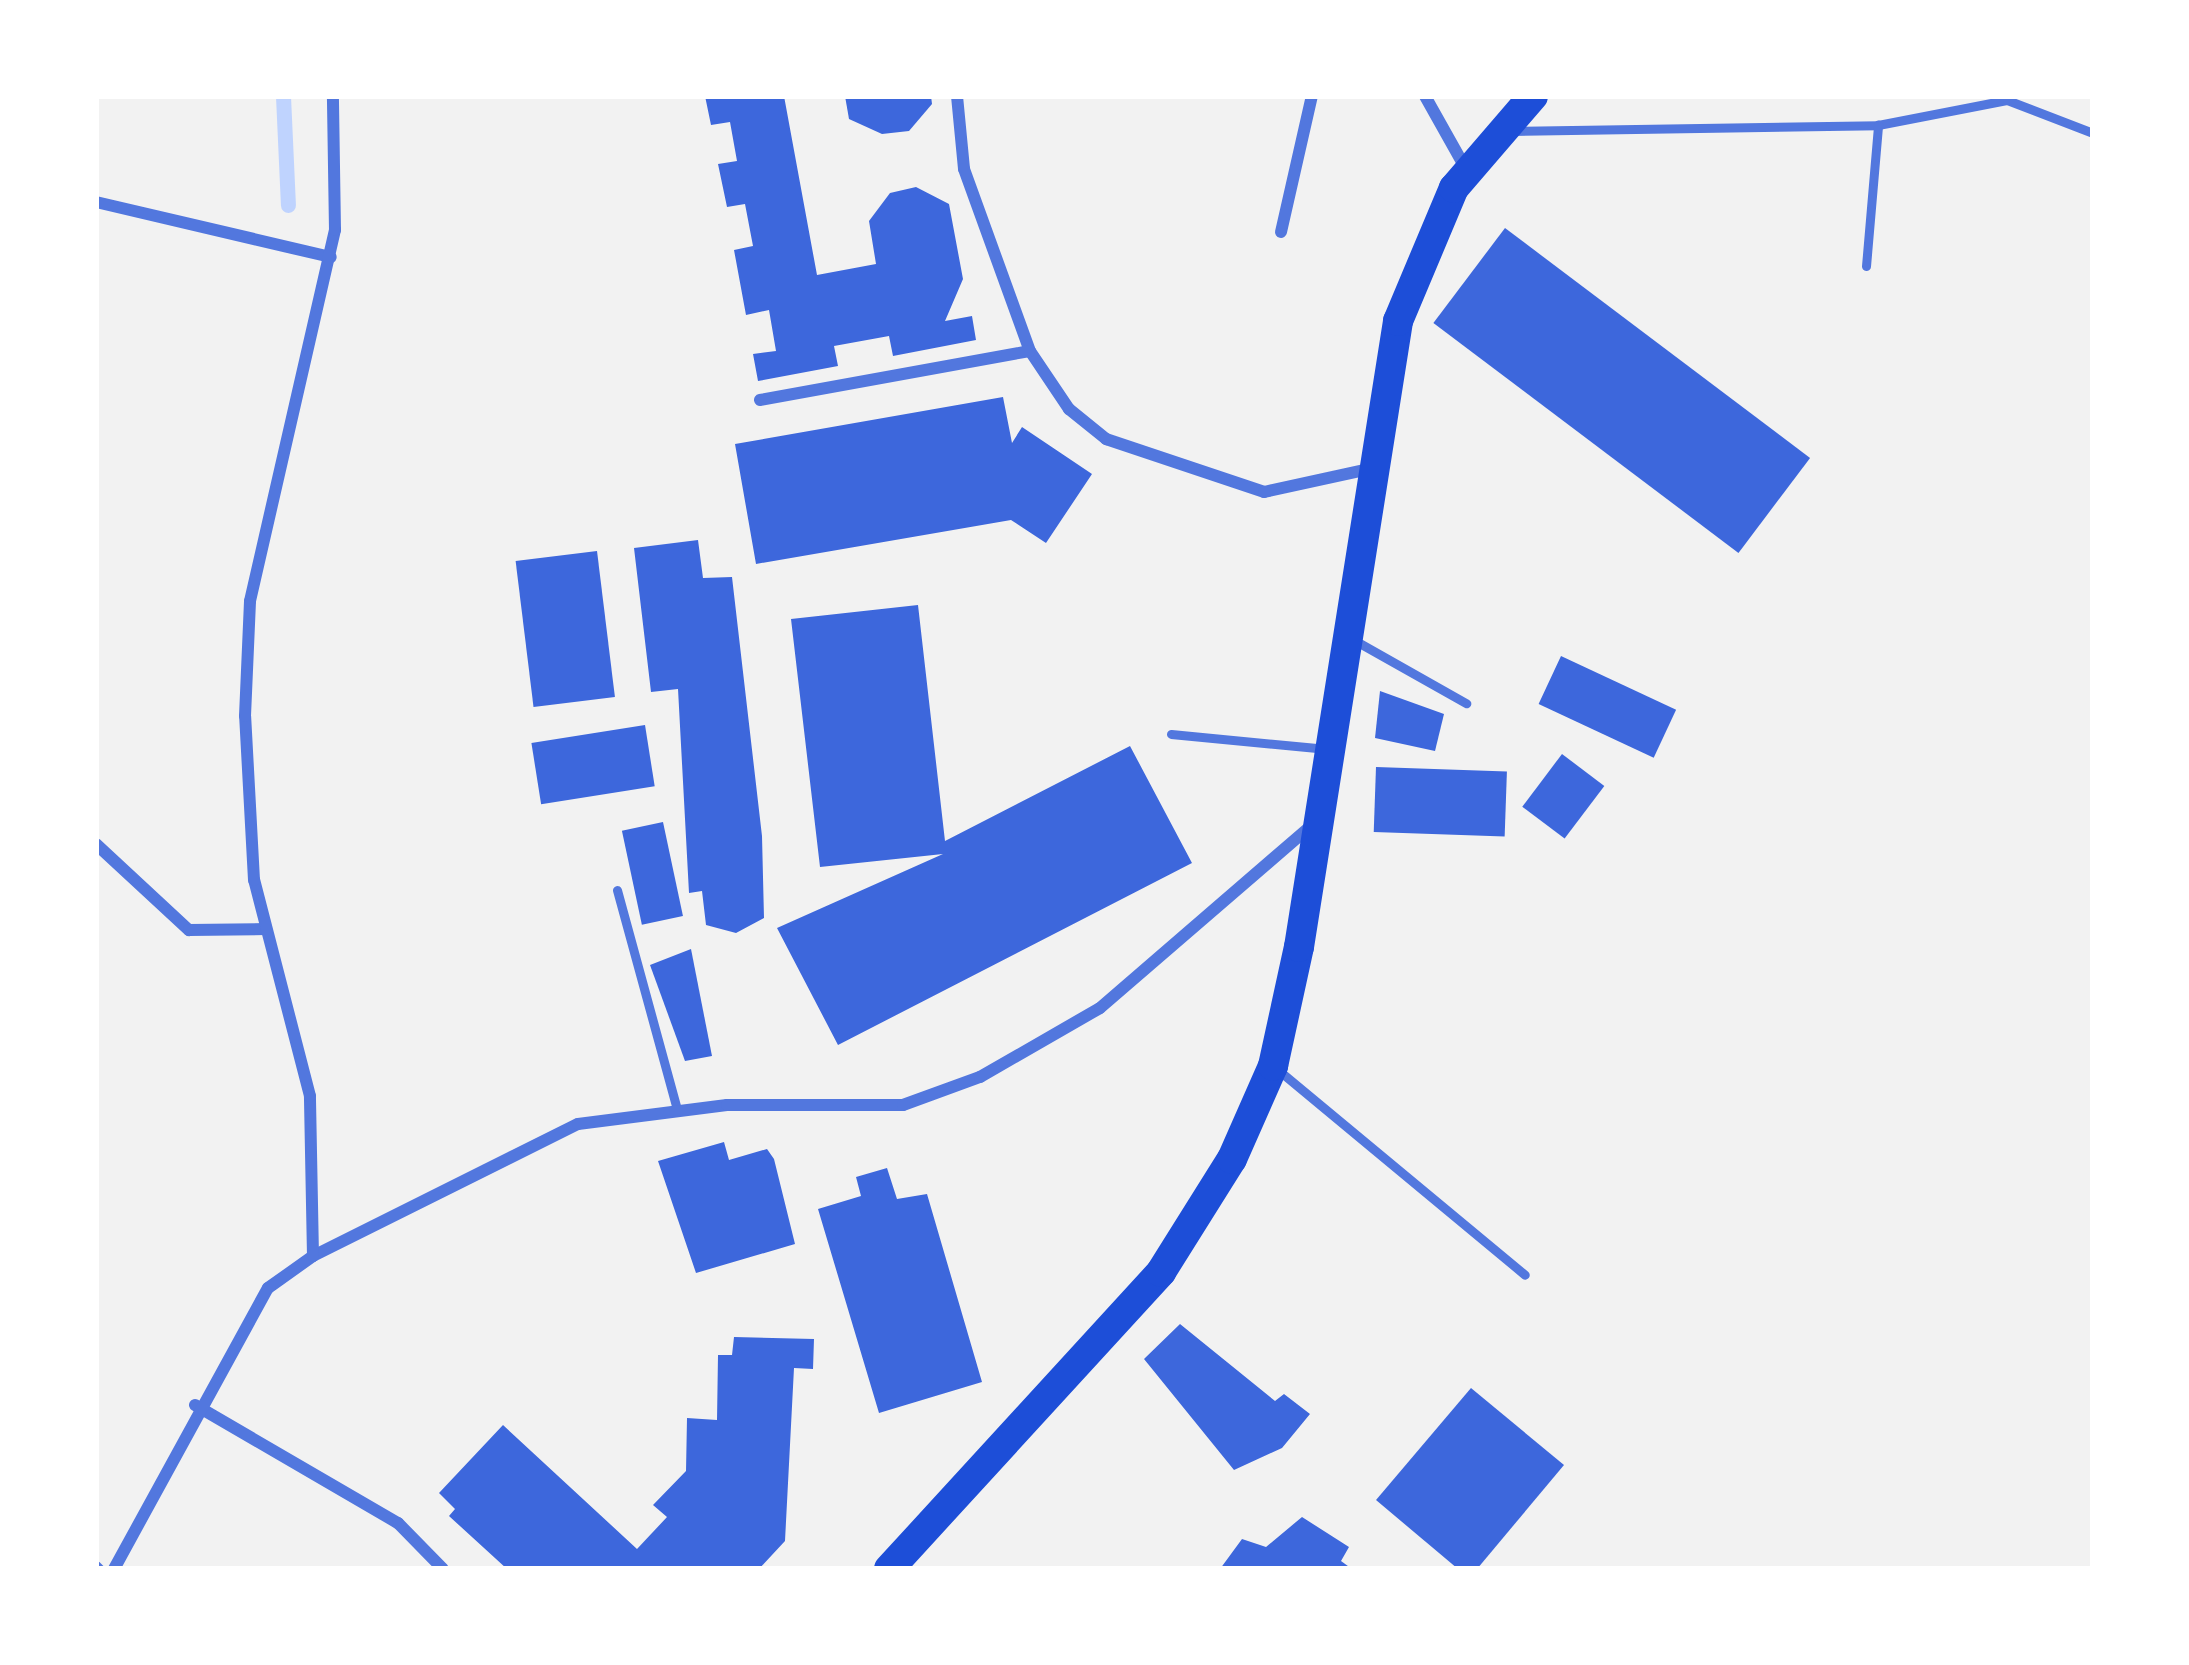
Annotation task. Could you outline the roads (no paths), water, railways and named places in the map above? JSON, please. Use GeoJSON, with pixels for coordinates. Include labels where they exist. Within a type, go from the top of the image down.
{"type":"FeatureCollection","features":[{"type":"Feature","properties":{"kind":"main road"},"geometry":{"type":"LineString","coordinates":[[889,1569],[1161,1272],[1232,1159],[1273,1066],[1370,469],[1414,269],[1466,170],[1495,132],[1533,96]]}},
{"type":"Feature","properties":{"kind":"street"},"geometry":{"type":"LineString","coordinates":[[313,1256],[310,1096],[266,929],[245,803],[250,601],[331,257],[333,96]]}},
{"type":"Feature","properties":{"kind":"street"},"geometry":{"type":"LineString","coordinates":[[957,96],[964,169],[1030,351],[1069,409],[1144,455],[1264,492],[1370,469]]}},
{"type":"Feature","properties":{"kind":"street"},"geometry":{"type":"LineString","coordinates":[[1281,232],[1312,96]]}},
{"type":"Feature","properties":{"kind":"street"},"geometry":{"type":"LineString","coordinates":[[1425,96],[1466,170]]}},
{"type":"Feature","properties":{"kind":"street"},"geometry":{"type":"LineString","coordinates":[[96,202],[331,257]]}},
{"type":"Feature","properties":{"kind":"street"},"geometry":{"type":"LineString","coordinates":[[760,400],[1030,351]]}},
{"type":"Feature","properties":{"kind":"street"},"geometry":{"type":"LineString","coordinates":[[114,1569],[195,1406],[268,1288],[313,1256],[526,1142],[677,1109],[903,1105],[980,1077],[1100,1008],[1311,826]]}},
{"type":"Feature","properties":{"kind":"street"},"geometry":{"type":"LineString","coordinates":[[96,844],[189,930],[266,929]]}},
{"type":"Feature","properties":{"kind":"street"},"geometry":{"type":"LineString","coordinates":[[195,1406],[398,1523],[443,1569]]}},
{"type":"Feature","properties":{"kind":"lane"},"geometry":{"type":"LineString","coordinates":[[1495,132],[1879,125],[2007,100],[2093,133]]}},
{"type":"Feature","properties":{"kind":"lane"},"geometry":{"type":"LineString","coordinates":[[1867,266],[1879,125]]}},
{"type":"Feature","properties":{"kind":"lane"},"geometry":{"type":"LineString","coordinates":[[1344,634],[1466,703]]}},
{"type":"Feature","properties":{"kind":"lane"},"geometry":{"type":"LineString","coordinates":[[1171,734],[1327,748]]}},
{"type":"Feature","properties":{"kind":"lane"},"geometry":{"type":"LineString","coordinates":[[617,890],[677,1109]]}},
{"type":"Feature","properties":{"kind":"lane"},"geometry":{"type":"LineString","coordinates":[[1273,1066],[1525,1275]]}},
{"type":"Feature","properties":{"kind":"waterway"},"geometry":{"type":"LineString","coordinates":[[283,96],[288,205]]}}]}
